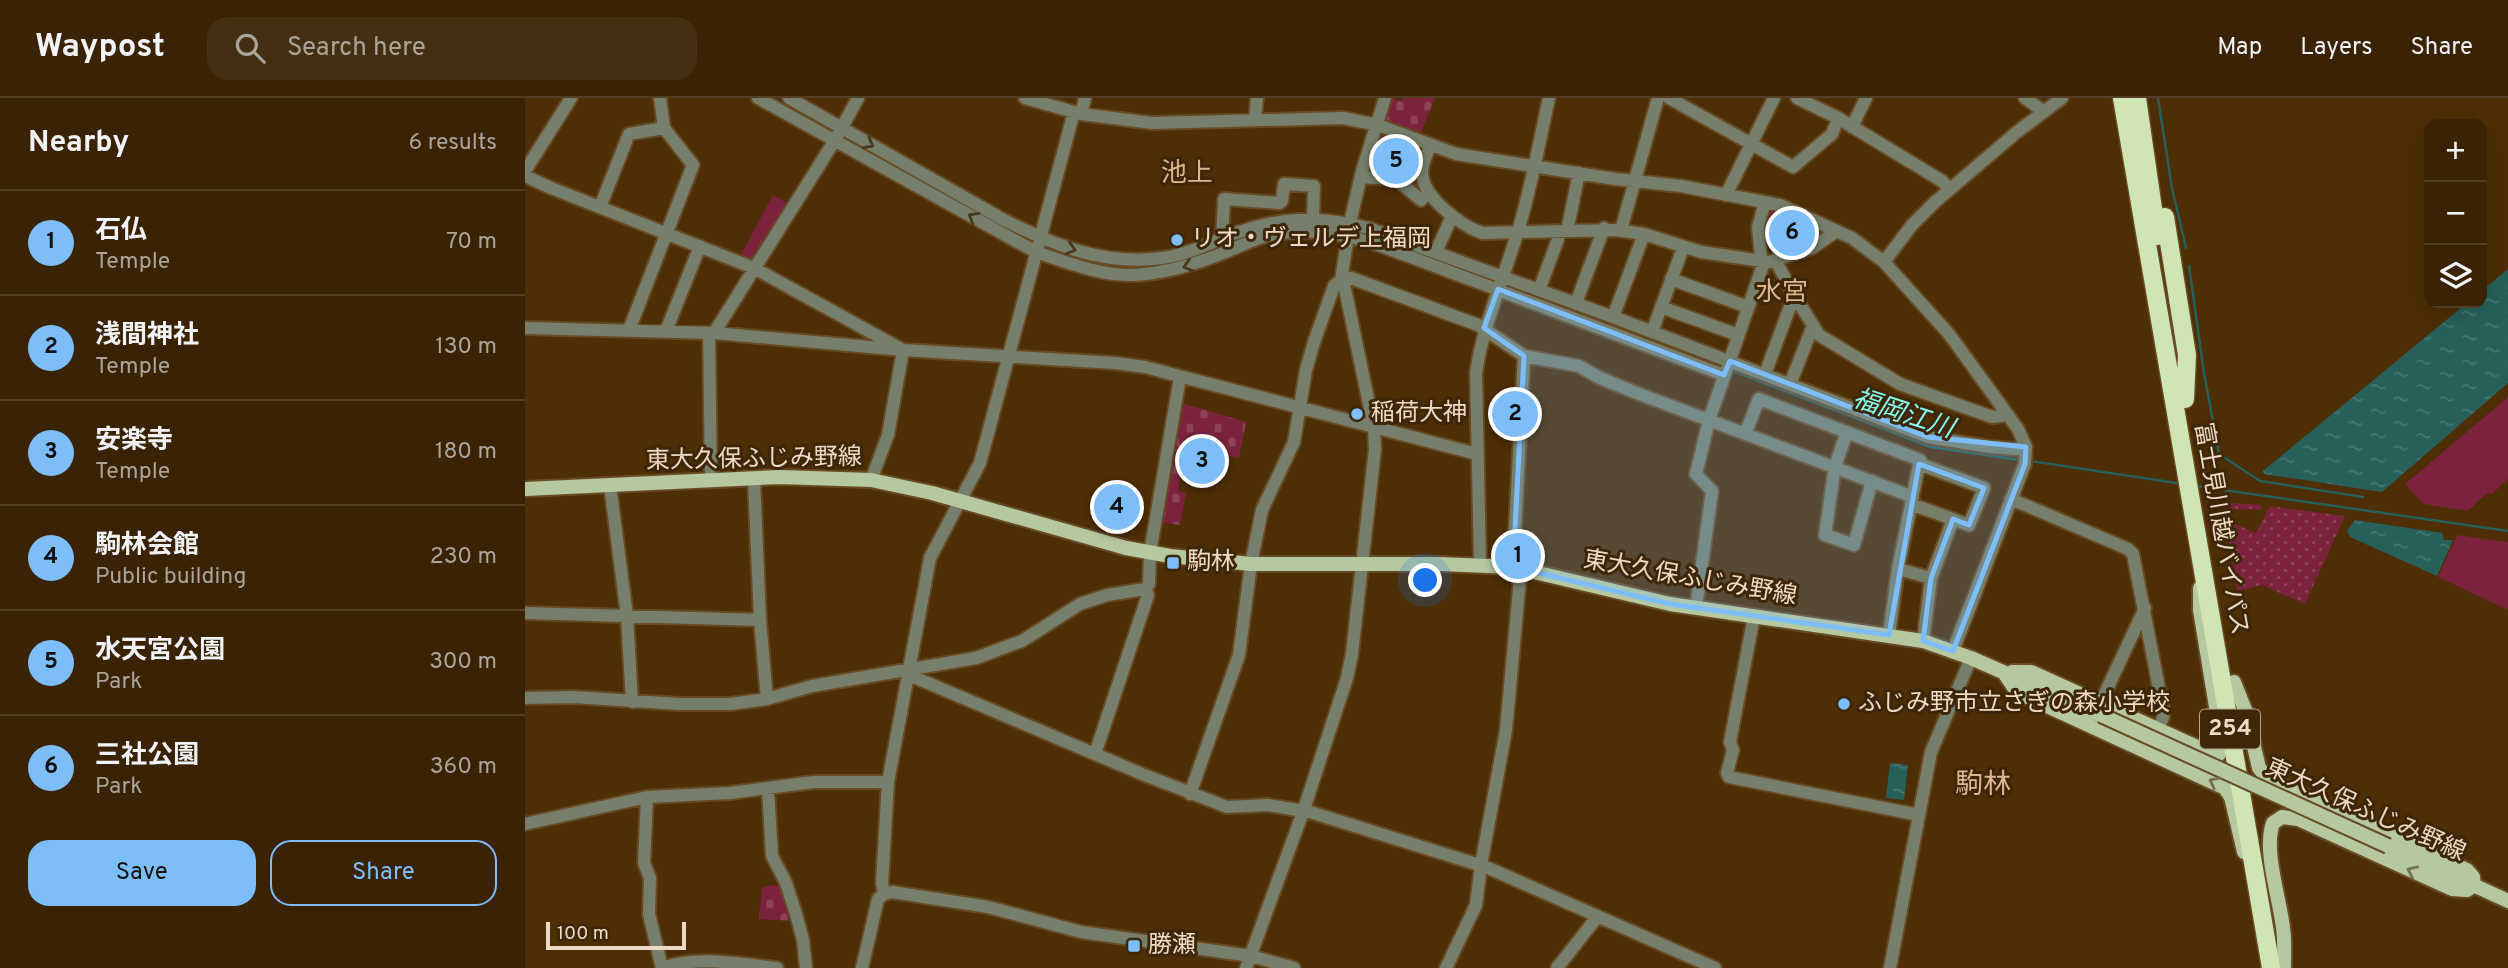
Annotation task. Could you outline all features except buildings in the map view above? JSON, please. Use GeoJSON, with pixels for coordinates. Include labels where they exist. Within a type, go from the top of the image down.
{"type":"FeatureCollection","features":[{"type":"Feature","properties":{"kind":"highway","name":"254"},"geometry":{"type":"LineString","coordinates":[[2114,98],[2126,161],[2135,179]]}},
{"type":"Feature","properties":{"kind":"highway","name":"富士見川越バイパス"},"geometry":{"type":"LineString","coordinates":[[2122,98],[2193,482],[2234,682],[2283,968]]}},
{"type":"Feature","properties":{"kind":"highway","name":"富士見川越バイパス"},"geometry":{"type":"LineString","coordinates":[[2137,98],[2154,220],[2185,399],[2199,551],[2271,968]]}},
{"type":"Feature","properties":{"kind":"main road","name":"東大久保ふじみ野線"},"geometry":{"type":"LineString","coordinates":[[525,489],[754,479],[831,477],[871,480],[1150,553],[1251,564],[1480,564],[1517,568],[1611,592],[1696,608],[1923,641],[2100,709],[2508,901]]}},
{"type":"Feature","properties":{"kind":"main road"},"geometry":{"type":"LineString","coordinates":[[2100,709],[2158,730],[2211,754],[2219,754],[2222,746],[2200,610],[2199,551]]}},
{"type":"Feature","properties":{"kind":"main road"},"geometry":{"type":"LineString","coordinates":[[2003,672],[2017,692],[2225,788],[2231,797],[2242,847],[2257,887]]}},
{"type":"Feature","properties":{"kind":"main road"},"geometry":{"type":"LineString","coordinates":[[2234,682],[2246,712],[2259,768],[2269,780],[2467,870],[2473,877],[2474,885],[2467,890],[2452,889],[2298,819],[2282,817],[2273,823],[2270,833],[2284,931],[2283,968]]}},
{"type":"Feature","properties":{"kind":"street"},"geometry":{"type":"LineString","coordinates":[[525,170],[571,98]]}},
{"type":"Feature","properties":{"kind":"street"},"geometry":{"type":"LineString","coordinates":[[629,330],[693,164],[664,128],[660,98]]}},
{"type":"Feature","properties":{"kind":"street"},"geometry":{"type":"LineString","coordinates":[[758,98],[839,135],[1040,238],[1096,257],[1132,261],[1179,255],[1260,225],[1290,219],[1313,219],[1349,229],[1498,289],[1727,368],[1765,374],[1928,438],[2015,449],[2026,456]]}},
{"type":"Feature","properties":{"kind":"street"},"geometry":{"type":"LineString","coordinates":[[789,98],[839,135],[1036,252],[1084,268],[1135,275],[1179,269],[1262,237],[1282,233],[1369,228],[1652,332],[1727,368]]}},
{"type":"Feature","properties":{"kind":"street"},"geometry":{"type":"LineString","coordinates":[[711,481],[711,333],[839,135],[858,98]]}},
{"type":"Feature","properties":{"kind":"street"},"geometry":{"type":"LineString","coordinates":[[884,894],[882,883],[888,782],[930,558],[980,463],[1040,238],[1078,113],[1086,98]]}},
{"type":"Feature","properties":{"kind":"street"},"geometry":{"type":"LineString","coordinates":[[1255,119],[1257,98]]}},
{"type":"Feature","properties":{"kind":"street"},"geometry":{"type":"LineString","coordinates":[[1248,962],[1303,812],[1347,678],[1352,654],[1373,466],[1374,429],[1343,278],[1349,229],[1361,177],[1385,98]]}},
{"type":"Feature","properties":{"kind":"street"},"geometry":{"type":"LineString","coordinates":[[1480,564],[1476,373],[1484,328],[1518,232],[1549,98]]}},
{"type":"Feature","properties":{"kind":"street"},"geometry":{"type":"LineString","coordinates":[[1621,230],[1658,98]]}},
{"type":"Feature","properties":{"kind":"street"},"geometry":{"type":"LineString","coordinates":[[1669,98],[1793,167],[1832,134],[1838,118]]}},
{"type":"Feature","properties":{"kind":"street"},"geometry":{"type":"LineString","coordinates":[[1726,195],[1774,98]]}},
{"type":"Feature","properties":{"kind":"street"},"geometry":{"type":"LineString","coordinates":[[1797,98],[1838,118],[1942,181],[1950,189]]}},
{"type":"Feature","properties":{"kind":"street"},"geometry":{"type":"LineString","coordinates":[[1853,127],[1866,98]]}},
{"type":"Feature","properties":{"kind":"street"},"geometry":{"type":"LineString","coordinates":[[2025,98],[2043,111]]}},
{"type":"Feature","properties":{"kind":"street"},"geometry":{"type":"LineString","coordinates":[[1884,262],[1919,219],[1950,189],[2062,98]]}},
{"type":"Feature","properties":{"kind":"street"},"geometry":{"type":"LineString","coordinates":[[1029,99],[1078,113],[1152,123],[1343,118],[1378,125],[1456,154],[1681,186],[1780,205],[1858,241],[1884,262],[1949,334],[2018,429],[2026,456],[1953,651]]}},
{"type":"Feature","properties":{"kind":"street"},"geometry":{"type":"LineString","coordinates":[[600,207],[629,134],[664,128]]}},
{"type":"Feature","properties":{"kind":"street"},"geometry":{"type":"LineString","coordinates":[[1430,146],[1422,169],[1423,181],[1429,192],[1452,216],[1482,233],[1621,230],[1644,234],[1683,248],[1762,262],[1776,261],[1812,248],[1837,231]]}},
{"type":"Feature","properties":{"kind":"street"},"geometry":{"type":"LineString","coordinates":[[1539,290],[1564,231],[1579,173]]}},
{"type":"Feature","properties":{"kind":"street"},"geometry":{"type":"LineString","coordinates":[[525,176],[754,268],[904,350]]}},
{"type":"Feature","properties":{"kind":"street"},"geometry":{"type":"LineString","coordinates":[[1361,177],[1396,179],[1421,200],[1429,192]]}},
{"type":"Feature","properties":{"kind":"street"},"geometry":{"type":"LineString","coordinates":[[1222,239],[1224,199],[1279,203],[1282,201],[1284,184],[1314,187],[1313,219]]}},
{"type":"Feature","properties":{"kind":"street"},"geometry":{"type":"LineString","coordinates":[[1696,608],[1712,491],[1696,474],[1709,420],[1762,262],[1758,227],[1765,202]]}},
{"type":"Feature","properties":{"kind":"street"},"geometry":{"type":"LineString","coordinates":[[1436,252],[1452,216]]}},
{"type":"Feature","properties":{"kind":"street"},"geometry":{"type":"LineString","coordinates":[[1576,303],[1604,229]]}},
{"type":"Feature","properties":{"kind":"street"},"geometry":{"type":"LineString","coordinates":[[1613,317],[1644,234]]}},
{"type":"Feature","properties":{"kind":"street"},"geometry":{"type":"LineString","coordinates":[[666,331],[701,246]]}},
{"type":"Feature","properties":{"kind":"street"},"geometry":{"type":"LineString","coordinates":[[1652,332],[1683,248]]}},
{"type":"Feature","properties":{"kind":"street"},"geometry":{"type":"LineString","coordinates":[[1776,261],[1819,335],[1842,351],[1900,384],[1992,417],[2006,413]]}},
{"type":"Feature","properties":{"kind":"street"},"geometry":{"type":"LineString","coordinates":[[1190,794],[1239,655],[1251,564],[1262,510],[1294,442],[1314,342],[1334,286],[1343,278],[1351,278],[1484,328],[1524,356],[1579,366],[1598,377],[1872,481],[1969,525],[1984,488],[1919,464]]}},
{"type":"Feature","properties":{"kind":"street"},"geometry":{"type":"LineString","coordinates":[[1671,279],[1748,307]]}},
{"type":"Feature","properties":{"kind":"street"},"geometry":{"type":"LineString","coordinates":[[1765,374],[1794,296]]}},
{"type":"Feature","properties":{"kind":"street"},"geometry":{"type":"LineString","coordinates":[[1661,307],[1738,335]]}},
{"type":"Feature","properties":{"kind":"street"},"geometry":{"type":"LineString","coordinates":[[1790,384],[1813,326]]}},
{"type":"Feature","properties":{"kind":"street"},"geometry":{"type":"LineString","coordinates":[[525,328],[711,333],[904,350],[1115,363],[1145,367],[1477,454]]}},
{"type":"Feature","properties":{"kind":"street"},"geometry":{"type":"LineString","coordinates":[[871,480],[888,435],[904,350]]}},
{"type":"Feature","properties":{"kind":"street"},"geometry":{"type":"LineString","coordinates":[[1446,968],[1476,905],[1506,730],[1517,568],[1524,356]]}},
{"type":"Feature","properties":{"kind":"street"},"geometry":{"type":"LineString","coordinates":[[525,698],[574,697],[632,702],[730,704],[767,699],[812,686],[910,673],[997,652],[1022,642],[1080,604],[1107,595],[1145,589],[1149,584],[1150,553],[1180,377]]}},
{"type":"Feature","properties":{"kind":"street"},"geometry":{"type":"LineString","coordinates":[[1745,434],[1759,399],[1920,460],[1898,569],[1889,635]]}},
{"type":"Feature","properties":{"kind":"street"},"geometry":{"type":"LineString","coordinates":[[1847,432],[1835,466],[1825,535],[1854,545],[1872,481]]}},
{"type":"Feature","properties":{"kind":"street"},"geometry":{"type":"LineString","coordinates":[[754,479],[767,699]]}},
{"type":"Feature","properties":{"kind":"street"},"geometry":{"type":"LineString","coordinates":[[610,485],[627,616],[632,702]]}},
{"type":"Feature","properties":{"kind":"street"},"geometry":{"type":"LineString","coordinates":[[2011,499],[2129,549],[2136,561],[2163,709],[2158,730]]}},
{"type":"Feature","properties":{"kind":"street"},"geometry":{"type":"LineString","coordinates":[[1923,641],[1931,578],[1952,519]]}},
{"type":"Feature","properties":{"kind":"street"},"geometry":{"type":"LineString","coordinates":[[1898,569],[1931,578]]}},
{"type":"Feature","properties":{"kind":"street"},"geometry":{"type":"LineString","coordinates":[[1095,754],[1148,595],[1145,589]]}},
{"type":"Feature","properties":{"kind":"street"},"geometry":{"type":"LineString","coordinates":[[2100,709],[2145,608]]}},
{"type":"Feature","properties":{"kind":"street"},"geometry":{"type":"LineString","coordinates":[[525,613],[761,620]]}},
{"type":"Feature","properties":{"kind":"street"},"geometry":{"type":"LineString","coordinates":[[1754,616],[1730,742],[1733,750],[1727,773],[1729,777],[1919,815]]}},
{"type":"Feature","properties":{"kind":"street"},"geometry":{"type":"LineString","coordinates":[[1890,968],[1931,752],[1971,658]]}},
{"type":"Feature","properties":{"kind":"street"},"geometry":{"type":"LineString","coordinates":[[910,673],[1190,794],[1227,807],[1268,805],[1337,820],[1481,866],[1715,968]]}},
{"type":"Feature","properties":{"kind":"street"},"geometry":{"type":"LineString","coordinates":[[525,824],[647,797],[730,793],[814,782],[888,782]]}},
{"type":"Feature","properties":{"kind":"street"},"geometry":{"type":"LineString","coordinates":[[768,788],[772,856],[786,883],[796,914],[803,940],[806,968]]}},
{"type":"Feature","properties":{"kind":"street"},"geometry":{"type":"LineString","coordinates":[[647,797],[644,863],[650,878],[649,914],[662,968],[675,963],[706,960],[777,968]]}},
{"type":"Feature","properties":{"kind":"street"},"geometry":{"type":"LineString","coordinates":[[862,968],[878,899],[892,892],[988,907],[1081,932],[1294,968]]}},
{"type":"Feature","properties":{"kind":"street"},"geometry":{"type":"LineString","coordinates":[[1557,968],[1598,916]]}},
{"type":"Feature","properties":{"kind":"highlighted area"},"geometry":{"type":"Polygon","coordinates":[[[1498,289],[1724,375],[1730,361],[1928,437],[2026,447],[2025,464],[1953,651],[1923,641],[1931,578],[1953,519],[1969,525],[1984,488],[1919,464],[1889,635],[1670,604],[1513,567],[1524,356],[1484,328],[1498,289]]]}},
{"type":"Feature","properties":{"kind":"green space"},"geometry":{"type":"Polygon","coordinates":[[[1390,98],[1402,101],[1403,98],[1435,98],[1419,137],[1386,121],[1390,98]]]}},
{"type":"Feature","properties":{"kind":"green space"},"geometry":{"type":"Polygon","coordinates":[[[1386,133],[1425,152],[1423,194],[1365,172],[1380,137],[1386,133]]]}},
{"type":"Feature","properties":{"kind":"green space"},"geometry":{"type":"Polygon","coordinates":[[[773,195],[791,205],[754,261],[740,256],[773,195]]]}},
{"type":"Feature","properties":{"kind":"green space"},"geometry":{"type":"Polygon","coordinates":[[[1771,208],[1824,232],[1823,235],[1774,257],[1772,244],[1761,244],[1765,209],[1771,208]]]}},
{"type":"Feature","properties":{"kind":"green space"},"geometry":{"type":"Polygon","coordinates":[[[2508,397],[2508,479],[2491,495],[2488,492],[2468,511],[2423,504],[2405,484],[2508,397]]]}},
{"type":"Feature","properties":{"kind":"green space"},"geometry":{"type":"Polygon","coordinates":[[[1178,402],[1246,422],[1239,458],[1186,446],[1178,490],[1186,493],[1180,525],[1158,522],[1178,402]]]}},
{"type":"Feature","properties":{"kind":"green space"},"geometry":{"type":"Polygon","coordinates":[[[2231,503],[2262,505],[2260,510],[2234,509],[2232,512],[2232,523],[2256,533],[2270,506],[2345,516],[2305,604],[2262,585],[2237,591],[2224,509],[2231,503]]]}},
{"type":"Feature","properties":{"kind":"green space"},"geometry":{"type":"Polygon","coordinates":[[[2457,535],[2508,542],[2508,610],[2438,577],[2457,535]]]}},
{"type":"Feature","properties":{"kind":"green space"},"geometry":{"type":"Polygon","coordinates":[[[784,884],[796,921],[759,919],[762,887],[784,884]]]}},
{"type":"Feature","properties":{"kind":"water"},"geometry":{"type":"Polygon","coordinates":[[[2508,269],[2508,383],[2382,492],[2264,474],[2263,471],[2461,308],[2487,308],[2487,287],[2508,269]]]}},
{"type":"Feature","properties":{"kind":"water"},"geometry":{"type":"Polygon","coordinates":[[[2355,520],[2442,533],[2444,540],[2453,540],[2437,576],[2350,537],[2347,531],[2355,520]]]}},
{"type":"Feature","properties":{"kind":"water"},"geometry":{"type":"Polygon","coordinates":[[[1890,763],[1908,765],[1904,800],[1886,798],[1890,763]]]}},
{"type":"Feature","properties":{"kind":"waterway"},"geometry":{"type":"LineString","coordinates":[[2158,98],[2172,188],[2186,248]]}},
{"type":"Feature","properties":{"kind":"waterway"},"geometry":{"type":"LineString","coordinates":[[2189,266],[2219,454],[2260,481],[2363,497]]}},
{"type":"Feature","properties":{"kind":"waterway","name":"福岡江川"},"geometry":{"type":"LineString","coordinates":[[1520,292],[1724,368]]}},
{"type":"Feature","properties":{"kind":"waterway","name":"福岡江川"},"geometry":{"type":"LineString","coordinates":[[1730,370],[1931,447],[2020,460]]}},
{"type":"Feature","properties":{"kind":"waterway","name":"福岡江川"},"geometry":{"type":"LineString","coordinates":[[2030,461],[2183,484]]}},
{"type":"Feature","properties":{"kind":"waterway","name":"福岡江川"},"geometry":{"type":"LineString","coordinates":[[2196,486],[2508,531]]}},
{"type":"Feature","properties":{"kind":"place","name":"水天宮公園"},"geometry":{"type":"Point","coordinates":[1396,161]}},
{"type":"Feature","properties":{"kind":"place","name":"三社公園"},"geometry":{"type":"Point","coordinates":[1792,233]}},
{"type":"Feature","properties":{"kind":"place","name":"リオ・ヴェルデ上福岡"},"geometry":{"type":"Point","coordinates":[1177,240]}},
{"type":"Feature","properties":{"kind":"place","name":"稲荷大神"},"geometry":{"type":"Point","coordinates":[1357,414]}},
{"type":"Feature","properties":{"kind":"place","name":"浅間神社"},"geometry":{"type":"Point","coordinates":[1515,414]}},
{"type":"Feature","properties":{"kind":"place","name":"安楽寺"},"geometry":{"type":"Point","coordinates":[1202,461]}},
{"type":"Feature","properties":{"kind":"place","name":"駒林会館"},"geometry":{"type":"Point","coordinates":[1117,507]}},
{"type":"Feature","properties":{"kind":"place","name":"石仏"},"geometry":{"type":"Point","coordinates":[1518,556]}},
{"type":"Feature","properties":{"kind":"place","name":"駒林"},"geometry":{"type":"Point","coordinates":[1173,563]}},
{"type":"Feature","properties":{"kind":"place","name":"ふじみ野市立さぎの森小学校"},"geometry":{"type":"Point","coordinates":[1844,704]}},
{"type":"Feature","properties":{"kind":"place","name":"勝瀬"},"geometry":{"type":"Point","coordinates":[1134,946]}},
{"type":"Feature","properties":{"kind":"district","name":"池上"},"geometry":{"type":"Point","coordinates":[1187,174]}},
{"type":"Feature","properties":{"kind":"district","name":"水宮"},"geometry":{"type":"Point","coordinates":[1782,293]}},
{"type":"Feature","properties":{"kind":"district","name":"駒林"},"geometry":{"type":"Point","coordinates":[1983,786]}}]}
